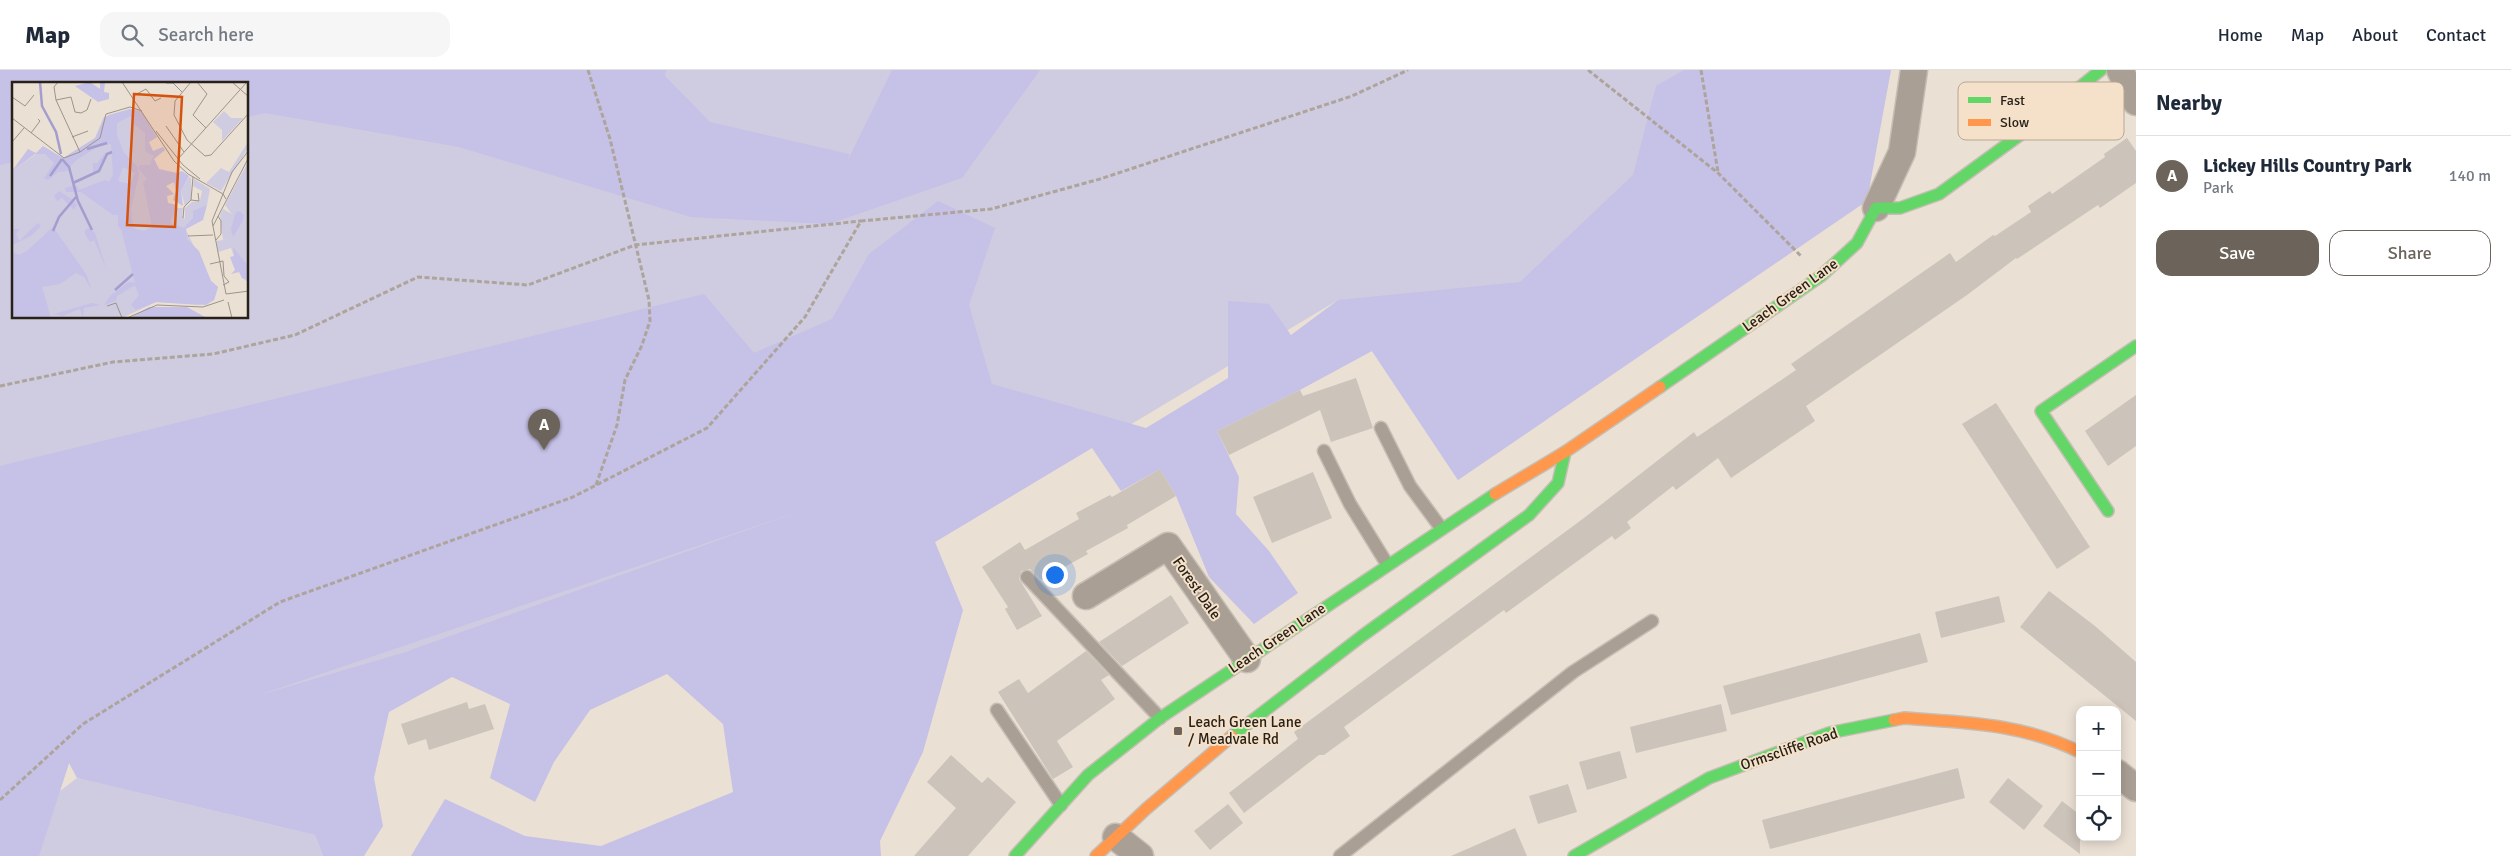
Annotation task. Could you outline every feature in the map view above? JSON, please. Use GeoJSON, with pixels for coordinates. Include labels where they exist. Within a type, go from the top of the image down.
{"type":"FeatureCollection","features":[{"type":"Feature","properties":{"kind":"street"},"geometry":{"type":"LineString","coordinates":[[1914,70],[1902,152],[1876,208],[1900,208],[1939,194],[2013,140]]}},
{"type":"Feature","properties":{"kind":"street"},"geometry":{"type":"LineString","coordinates":[[2086,82],[2101,70]]}},
{"type":"Feature","properties":{"kind":"street"},"geometry":{"type":"LineString","coordinates":[[2120,70],[2136,102]]}},
{"type":"Feature","properties":{"kind":"street","name":"Leach Green Lane"},"geometry":{"type":"LineString","coordinates":[[1015,856],[1088,775],[1160,718],[1441,528],[1565,452],[1820,276],[1857,243],[1876,208]]}},
{"type":"Feature","properties":{"kind":"street"},"geometry":{"type":"LineString","coordinates":[[2108,511],[2041,411],[2136,346]]}},
{"type":"Feature","properties":{"kind":"street"},"geometry":{"type":"LineString","coordinates":[[1096,856],[1187,772],[1288,693],[1529,515],[1558,483],[1565,452]]}},
{"type":"Feature","properties":{"kind":"street","name":"Forest Dale"},"geometry":{"type":"LineString","coordinates":[[1086,596],[1168,546],[1247,659]]}},
{"type":"Feature","properties":{"kind":"street","name":"Ormscliffe Road"},"geometry":{"type":"LineString","coordinates":[[1574,856],[1709,778],[1829,733],[1904,718],[2002,725],[2060,742],[2078,751]]}},
{"type":"Feature","properties":{"kind":"street"},"geometry":{"type":"LineString","coordinates":[[2121,776],[2136,788]]}},
{"type":"Feature","properties":{"kind":"street"},"geometry":{"type":"LineString","coordinates":[[1116,837],[1140,856]]}},
{"type":"Feature","properties":{"kind":"lane"},"geometry":{"type":"LineString","coordinates":[[1381,428],[1410,486],[1441,528]]}},
{"type":"Feature","properties":{"kind":"lane"},"geometry":{"type":"LineString","coordinates":[[1324,451],[1350,504],[1387,564]]}},
{"type":"Feature","properties":{"kind":"lane"},"geometry":{"type":"LineString","coordinates":[[1027,577],[1160,718]]}},
{"type":"Feature","properties":{"kind":"lane"},"geometry":{"type":"LineString","coordinates":[[1340,856],[1573,672],[1652,621]]}},
{"type":"Feature","properties":{"kind":"lane"},"geometry":{"type":"LineString","coordinates":[[997,710],[1061,805]]}},
{"type":"Feature","properties":{"kind":"path"},"geometry":{"type":"LineString","coordinates":[[588,70],[610,140],[634,245],[649,300],[650,321],[642,345],[625,380],[617,425],[596,485]]}},
{"type":"Feature","properties":{"kind":"path"},"geometry":{"type":"LineString","coordinates":[[0,386],[113,362],[213,354],[295,336],[418,277],[528,285],[634,245],[861,220],[992,209],[1100,179],[1352,96],[1408,70]]}},
{"type":"Feature","properties":{"kind":"path"},"geometry":{"type":"LineString","coordinates":[[1588,70],[1718,173],[1820,276]]}},
{"type":"Feature","properties":{"kind":"path"},"geometry":{"type":"LineString","coordinates":[[1701,70],[1718,173]]}},
{"type":"Feature","properties":{"kind":"path"},"geometry":{"type":"LineString","coordinates":[[0,800],[83,724],[280,602],[573,497],[707,428],[805,317],[861,220]]}},
{"type":"Feature","properties":{"kind":"shaded area"},"geometry":{"type":"Polygon","coordinates":[[[0,70],[1891,70],[1546,420],[1458,480],[1338,300],[935,542],[408,651],[240,701],[69,763],[60,791],[77,778],[315,835],[323,856],[0,856],[0,70]]]}},
{"type":"Feature","properties":{"kind":"shaded area"},"geometry":{"type":"Polygon","coordinates":[[[0,70],[666,70],[665,76],[710,122],[849,154],[848,160],[892,70],[1040,70],[962,178],[829,224],[691,217],[459,147],[265,113],[249,117],[249,82],[12,82],[12,162],[0,165],[0,70]]]}},
{"type":"Feature","properties":{"kind":"shaded area"},"geometry":{"type":"Polygon","coordinates":[[[1684,70],[1891,70],[1867,201],[1458,480],[1372,351],[1300,390],[1217,431],[1239,477],[1236,514],[1269,551],[1298,593],[1254,624],[1209,577],[1176,496],[1160,469],[1121,491],[1092,448],[935,542],[963,610],[923,752],[880,841],[881,856],[411,856],[445,799],[525,836],[601,846],[733,792],[723,724],[667,674],[590,710],[554,762],[535,802],[490,778],[510,704],[452,677],[389,712],[374,778],[383,826],[364,856],[323,856],[315,835],[77,778],[69,763],[39,856],[0,856],[0,466],[704,294],[754,353],[832,319],[869,254],[938,201],[995,228],[969,305],[992,384],[1146,428],[1228,378],[1228,301],[1269,304],[1291,335],[1338,300],[1520,282],[1633,175],[1656,86],[1684,70]],[[812,507],[259,695],[408,651],[812,507]]]}},
{"type":"Feature","properties":{"kind":"building"},"geometry":{"type":"Polygon","coordinates":[[[2127,138],[2136,151],[2136,183],[2100,208],[2098,205],[2016,258],[1967,295],[1806,406],[1815,421],[1731,478],[1718,458],[1676,490],[1673,486],[1627,522],[1631,528],[1615,540],[1612,536],[1506,613],[1504,610],[1344,727],[1350,736],[1324,755],[1319,755],[1244,813],[1229,793],[1298,739],[1294,732],[1584,518],[1694,432],[1697,437],[1796,370],[1791,364],[1950,253],[1956,262],[1993,235],[1995,236],[2031,212],[2028,206],[2050,191],[2052,194],[2105,157],[2104,154],[2127,138]]]}},
{"type":"Feature","properties":{"kind":"building"},"geometry":{"type":"Polygon","coordinates":[[[1356,378],[1373,428],[1331,442],[1320,410],[1229,455],[1217,431],[1300,390],[1303,396],[1356,378]]]}},
{"type":"Feature","properties":{"kind":"building"},"geometry":{"type":"Polygon","coordinates":[[[2136,395],[2136,446],[2108,466],[2085,431],[2136,395]]]}},
{"type":"Feature","properties":{"kind":"building"},"geometry":{"type":"Polygon","coordinates":[[[1996,403],[2090,547],[2057,569],[1962,424],[1996,403]]]}},
{"type":"Feature","properties":{"kind":"building"},"geometry":{"type":"Polygon","coordinates":[[[1160,469],[1176,496],[1127,525],[1128,528],[1086,551],[1088,554],[1041,580],[1030,569],[1021,571],[1019,579],[1042,616],[1017,630],[1005,609],[1008,607],[982,567],[1020,542],[1025,550],[1079,519],[1076,513],[1110,495],[1112,497],[1160,469]]]}},
{"type":"Feature","properties":{"kind":"building"},"geometry":{"type":"Polygon","coordinates":[[[1313,472],[1332,518],[1272,543],[1253,497],[1313,472]]]}},
{"type":"Feature","properties":{"kind":"building"},"geometry":{"type":"Polygon","coordinates":[[[2049,591],[2095,626],[2136,662],[2136,721],[2121,709],[2121,706],[2117,706],[2020,627],[2049,591]]]}},
{"type":"Feature","properties":{"kind":"building"},"geometry":{"type":"Polygon","coordinates":[[[1171,595],[1189,623],[1122,666],[1099,642],[1171,595]]]}},
{"type":"Feature","properties":{"kind":"building"},"geometry":{"type":"Polygon","coordinates":[[[1999,596],[2005,622],[1941,638],[1935,612],[1999,596]]]}},
{"type":"Feature","properties":{"kind":"building"},"geometry":{"type":"Polygon","coordinates":[[[1920,633],[1928,662],[1731,715],[1723,686],[1920,633]]]}},
{"type":"Feature","properties":{"kind":"building"},"geometry":{"type":"Polygon","coordinates":[[[1086,651],[1109,675],[1101,680],[1115,699],[1057,741],[1073,767],[1053,779],[998,692],[1019,679],[1028,693],[1086,651]]]}},
{"type":"Feature","properties":{"kind":"building"},"geometry":{"type":"Polygon","coordinates":[[[467,702],[469,709],[485,704],[494,729],[429,750],[426,739],[408,745],[401,724],[467,702]]]}},
{"type":"Feature","properties":{"kind":"building"},"geometry":{"type":"Polygon","coordinates":[[[1721,704],[1727,731],[1636,753],[1630,727],[1721,704]]]}},
{"type":"Feature","properties":{"kind":"building"},"geometry":{"type":"Polygon","coordinates":[[[1620,751],[1627,778],[1587,790],[1579,762],[1620,751]]]}},
{"type":"Feature","properties":{"kind":"building"},"geometry":{"type":"Polygon","coordinates":[[[951,755],[982,783],[988,777],[1016,802],[968,856],[914,856],[956,808],[927,782],[951,755]]]}},
{"type":"Feature","properties":{"kind":"building"},"geometry":{"type":"Polygon","coordinates":[[[1958,768],[1965,798],[1770,849],[1762,820],[1958,768]]]}},
{"type":"Feature","properties":{"kind":"building"},"geometry":{"type":"Polygon","coordinates":[[[2008,778],[2043,806],[2024,830],[1989,802],[2008,778]]]}},
{"type":"Feature","properties":{"kind":"building"},"geometry":{"type":"Polygon","coordinates":[[[1568,784],[1577,812],[1538,824],[1529,796],[1568,784]]]}},
{"type":"Feature","properties":{"kind":"building"},"geometry":{"type":"Polygon","coordinates":[[[2062,801],[2076,812],[2076,841],[2080,841],[2080,854],[2043,826],[2062,801]]]}},
{"type":"Feature","properties":{"kind":"building"},"geometry":{"type":"Polygon","coordinates":[[[1228,804],[1243,823],[1210,850],[1194,831],[1228,804]]]}},
{"type":"Feature","properties":{"kind":"building"},"geometry":{"type":"Polygon","coordinates":[[[1515,828],[1527,856],[1451,856],[1515,828]]]}},
{"type":"Feature","properties":{"kind":"traffic: fast"},"geometry":{"type":"LineString","coordinates":[[2086,82],[2101,70]]}},
{"type":"Feature","properties":{"kind":"traffic: fast"},"geometry":{"type":"LineString","coordinates":[[1660,387],[1821,276],[1857,243],[1876,208],[1900,208],[1939,194],[2013,140]]}},
{"type":"Feature","properties":{"kind":"traffic: fast"},"geometry":{"type":"LineString","coordinates":[[2108,511],[2041,411],[2136,346]]}},
{"type":"Feature","properties":{"kind":"traffic: fast"},"geometry":{"type":"LineString","coordinates":[[1232,736],[1362,636],[1529,515],[1558,483],[1565,452]]}},
{"type":"Feature","properties":{"kind":"traffic: fast"},"geometry":{"type":"LineString","coordinates":[[1015,856],[1088,775],[1160,718],[1495,494]]}},
{"type":"Feature","properties":{"kind":"traffic: fast"},"geometry":{"type":"LineString","coordinates":[[1574,856],[1709,778],[1829,733],[1894,720]]}},
{"type":"Feature","properties":{"kind":"traffic: slow"},"geometry":{"type":"LineString","coordinates":[[1495,494],[1565,452],[1660,387]]}},
{"type":"Feature","properties":{"kind":"traffic: slow"},"geometry":{"type":"LineString","coordinates":[[1894,720],[1904,718],[1994,726],[2037,735],[2078,751]]}},
{"type":"Feature","properties":{"kind":"traffic: slow"},"geometry":{"type":"LineString","coordinates":[[1096,856],[1146,809],[1232,736]]}},
{"type":"Feature","properties":{"kind":"place","name":"Lickey Hills Country Park"},"geometry":{"type":"Point","coordinates":[544,450]}},
{"type":"Feature","properties":{"kind":"place","name":"Leach Green Lane / Meadvale Rd"},"geometry":{"type":"Point","coordinates":[1178,731]}}]}
